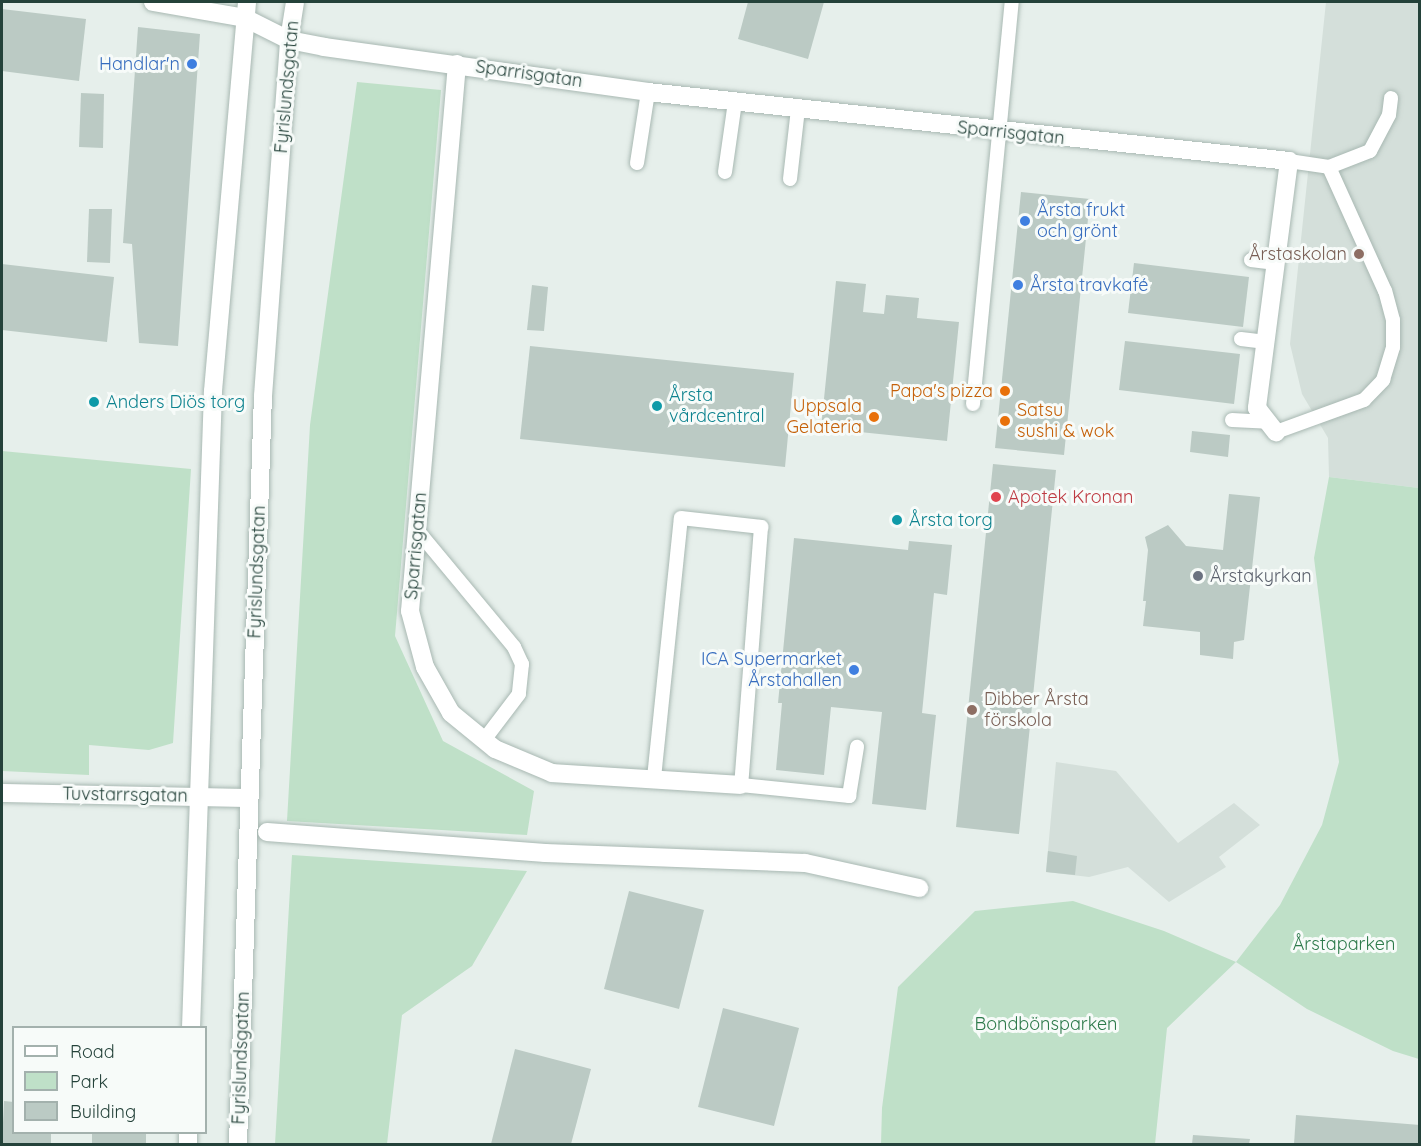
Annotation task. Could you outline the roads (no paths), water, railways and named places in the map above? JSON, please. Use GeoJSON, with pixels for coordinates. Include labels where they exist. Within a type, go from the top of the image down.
{"type":"FeatureCollection","features":[{"type":"Feature","properties":{"kind":"street","name":"Sparrisgatan"},"geometry":{"type":"LineString","coordinates":[[153,2],[246,10],[289,40],[648,92],[1000,132],[1288,161]]}},
{"type":"Feature","properties":{"kind":"street","name":"Fyrislundsgatan"},"geometry":{"type":"LineString","coordinates":[[238,1144],[263,396],[289,40],[295,2]]}},
{"type":"Feature","properties":{"kind":"street"},"geometry":{"type":"LineString","coordinates":[[191,1026],[213,391],[246,10]]}},
{"type":"Feature","properties":{"kind":"street","name":"Sparrisgatan"},"geometry":{"type":"LineString","coordinates":[[457,64],[410,611],[425,667],[451,714],[495,749],[552,773],[741,784]]}},
{"type":"Feature","properties":{"kind":"street"},"geometry":{"type":"LineString","coordinates":[[1272,427],[1257,408],[1288,161]]}},
{"type":"Feature","properties":{"kind":"street","name":"Tuvstarrsgatan"},"geometry":{"type":"LineString","coordinates":[[2,793],[249,798]]}},
{"type":"Feature","properties":{"kind":"street"},"geometry":{"type":"LineString","coordinates":[[267,832],[545,853],[805,863],[919,888]]}},
{"type":"Feature","properties":{"kind":"lane"},"geometry":{"type":"LineString","coordinates":[[973,404],[1012,2]]}},
{"type":"Feature","properties":{"kind":"lane"},"geometry":{"type":"LineString","coordinates":[[638,162],[648,92]]}},
{"type":"Feature","properties":{"kind":"lane"},"geometry":{"type":"LineString","coordinates":[[1288,161],[1329,167],[1370,151],[1389,115],[1391,98]]}},
{"type":"Feature","properties":{"kind":"lane"},"geometry":{"type":"LineString","coordinates":[[725,172],[735,102]]}},
{"type":"Feature","properties":{"kind":"lane"},"geometry":{"type":"LineString","coordinates":[[790,178],[798,109]]}},
{"type":"Feature","properties":{"kind":"lane"},"geometry":{"type":"LineString","coordinates":[[1232,420],[1272,427],[1364,400],[1383,380],[1393,347],[1393,320],[1385,291],[1329,167]]}},
{"type":"Feature","properties":{"kind":"lane"},"geometry":{"type":"LineString","coordinates":[[1251,260],[1276,263]]}},
{"type":"Feature","properties":{"kind":"lane"},"geometry":{"type":"LineString","coordinates":[[1242,339],[1266,342]]}},
{"type":"Feature","properties":{"kind":"lane"},"geometry":{"type":"LineString","coordinates":[[654,778],[681,519],[761,526],[741,784],[849,796],[857,747]]}},
{"type":"Feature","properties":{"kind":"lane"},"geometry":{"type":"LineString","coordinates":[[417,530],[514,647],[522,664],[519,694],[484,740]]}},
{"type":"Feature","properties":{"kind":"place","name":"Handlar'n"},"geometry":{"type":"Point","coordinates":[192,64]}},
{"type":"Feature","properties":{"kind":"place","name":"Årsta frukt och grönt"},"geometry":{"type":"Point","coordinates":[1025,221]}},
{"type":"Feature","properties":{"kind":"place","name":"Årstaskolan"},"geometry":{"type":"Point","coordinates":[1359,254]}},
{"type":"Feature","properties":{"kind":"place","name":"Årsta travkafé"},"geometry":{"type":"Point","coordinates":[1018,285]}},
{"type":"Feature","properties":{"kind":"place","name":"Papa's pizza"},"geometry":{"type":"Point","coordinates":[1005,391]}},
{"type":"Feature","properties":{"kind":"place","name":"Anders Diös torg"},"geometry":{"type":"Point","coordinates":[94,402]}},
{"type":"Feature","properties":{"kind":"place","name":"Årsta vårdcentral"},"geometry":{"type":"Point","coordinates":[657,406]}},
{"type":"Feature","properties":{"kind":"place","name":"Uppsala Gelateria"},"geometry":{"type":"Point","coordinates":[874,417]}},
{"type":"Feature","properties":{"kind":"place","name":"Satsu sushi & wok"},"geometry":{"type":"Point","coordinates":[1005,421]}},
{"type":"Feature","properties":{"kind":"place","name":"Apotek Kronan"},"geometry":{"type":"Point","coordinates":[996,497]}},
{"type":"Feature","properties":{"kind":"place","name":"Årsta torg"},"geometry":{"type":"Point","coordinates":[897,520]}},
{"type":"Feature","properties":{"kind":"place","name":"Årstakyrkan"},"geometry":{"type":"Point","coordinates":[1198,576]}},
{"type":"Feature","properties":{"kind":"place","name":"ICA Supermarket Årstahallen"},"geometry":{"type":"Point","coordinates":[854,670]}},
{"type":"Feature","properties":{"kind":"place","name":"Dibber Årsta förskola"},"geometry":{"type":"Point","coordinates":[972,710]}},
{"type":"Feature","properties":{"kind":"park label","name":"Årstaparken"},"geometry":{"type":"Point","coordinates":[1344,944]}},
{"type":"Feature","properties":{"kind":"park label","name":"Bondbönsparken"},"geometry":{"type":"Point","coordinates":[1046,1024]}}]}
